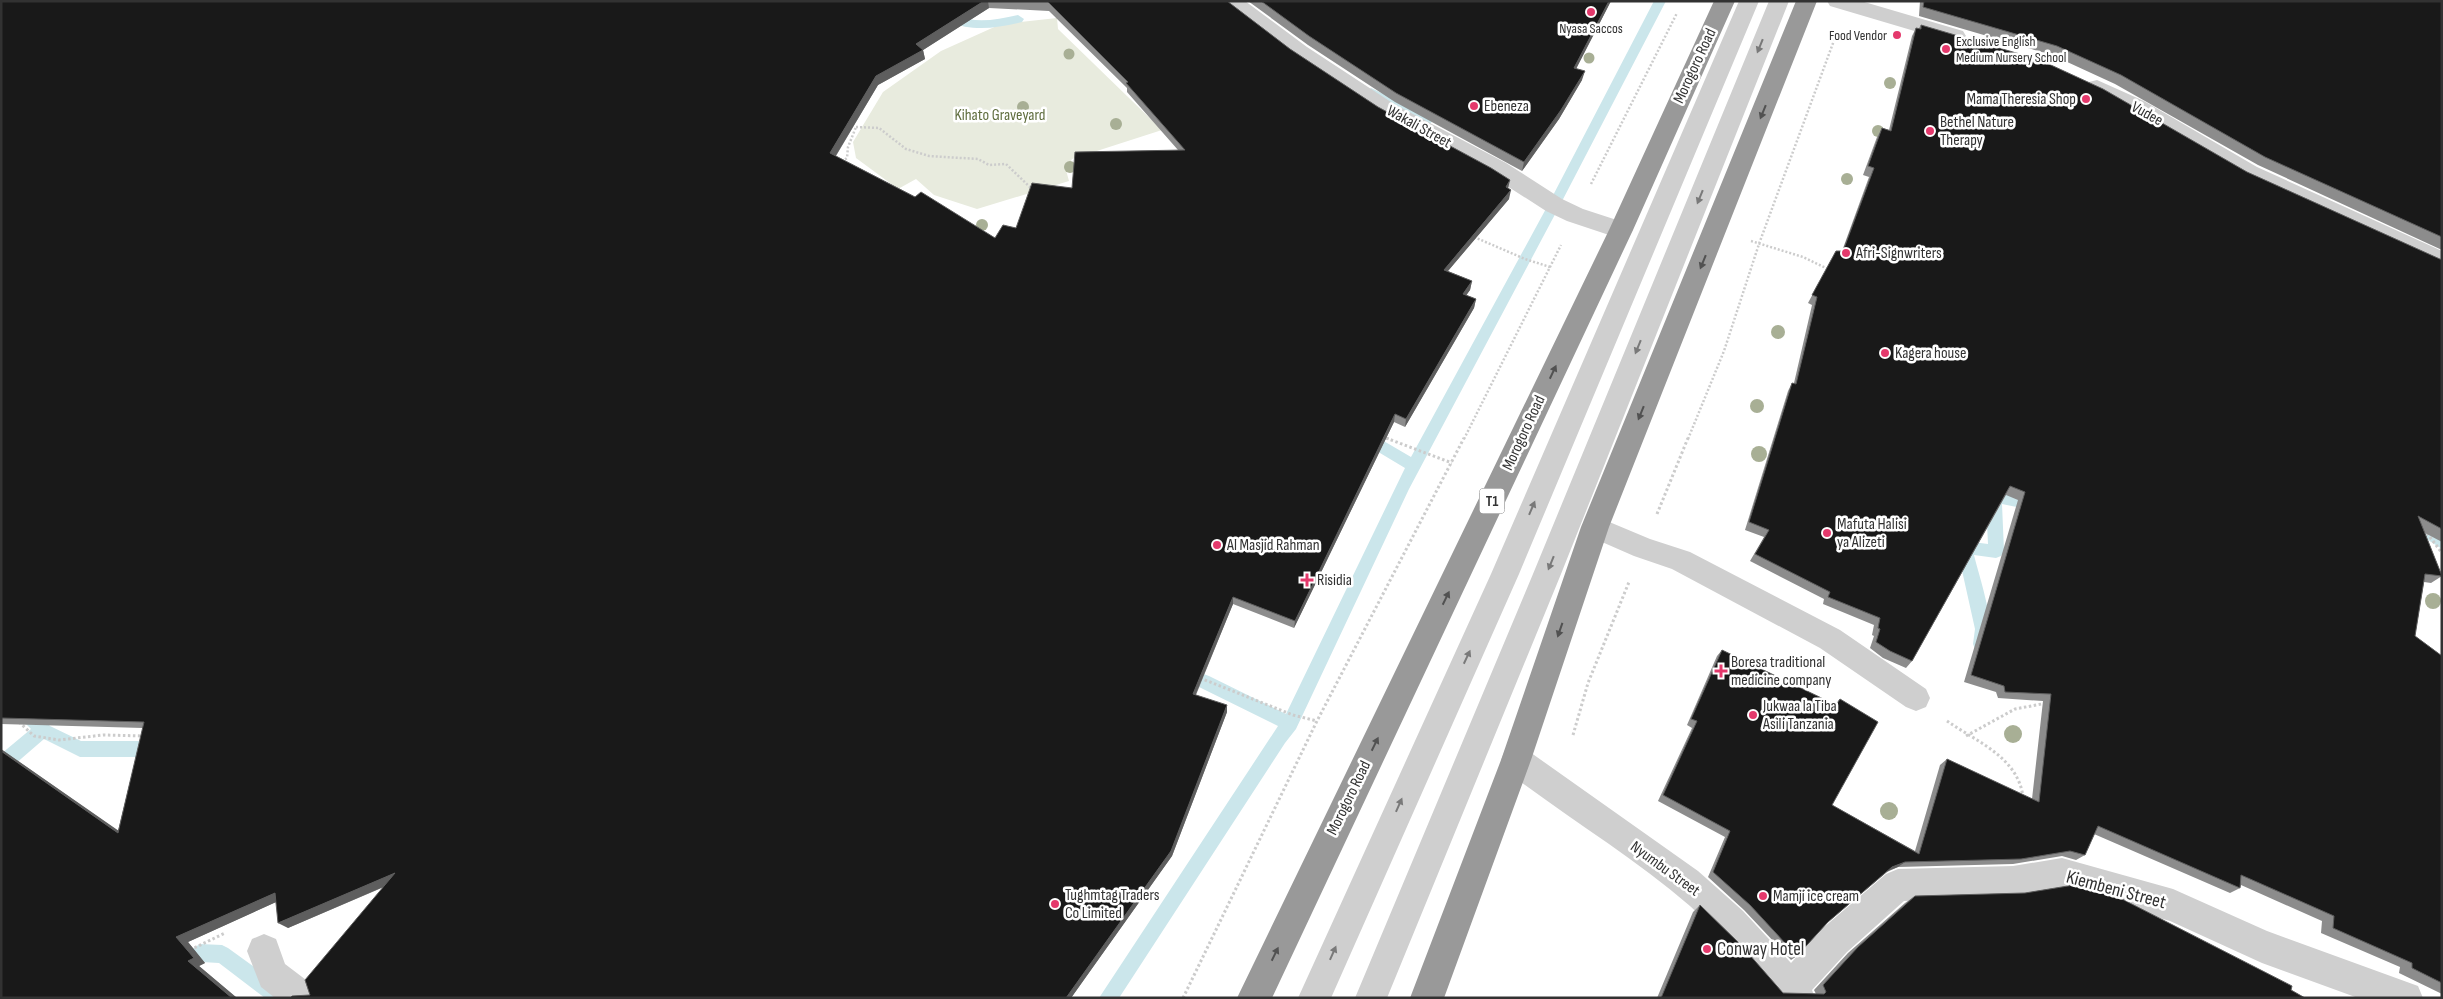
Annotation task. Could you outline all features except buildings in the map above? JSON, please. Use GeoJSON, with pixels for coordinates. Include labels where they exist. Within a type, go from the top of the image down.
{"type":"FeatureCollection","features":[{"type":"Feature","properties":{"kind":"highway","name":"Morogoro Road"},"geometry":{"type":"LineString","coordinates":[[1254,998],[1621,230],[1725,1]]}},
{"type":"Feature","properties":{"kind":"highway"},"geometry":{"type":"LineString","coordinates":[[1427,998],[1516,760],[1595,527],[1807,1]]}},
{"type":"Feature","properties":{"kind":"street","name":"Wakali Street"},"geometry":{"type":"LineString","coordinates":[[1231,1],[1299,52],[1386,109],[1498,169],[1554,205],[1575,215],[1621,230]]}},
{"type":"Feature","properties":{"kind":"street"},"geometry":{"type":"LineString","coordinates":[[1842,2],[1926,29],[1975,42]]}},
{"type":"Feature","properties":{"kind":"street","name":"Vudee"},"geometry":{"type":"LineString","coordinates":[[2076,78],[2148,114],[2249,173],[2409,244],[2442,262]]}},
{"type":"Feature","properties":{"kind":"street","name":"Nyumbu Street"},"geometry":{"type":"LineString","coordinates":[[1516,760],[1549,787],[1686,882],[1719,910],[1794,993]]}},
{"type":"Feature","properties":{"kind":"street","name":"Kiembeni Street"},"geometry":{"type":"LineString","coordinates":[[1794,993],[1835,940],[1898,885],[2013,882],[2062,874],[2173,905],[2262,946],[2406,998]]}},
{"type":"Feature","properties":{"kind":"street"},"geometry":{"type":"LineString","coordinates":[[264,951],[273,975],[302,998]]}},
{"type":"Feature","properties":{"kind":"lane","name":"Morogoro Road"},"geometry":{"type":"LineString","coordinates":[[1314,998],[1505,574],[1661,203],[1750,1]]}},
{"type":"Feature","properties":{"kind":"lane"},"geometry":{"type":"LineString","coordinates":[[1371,998],[1547,574],[1779,1]]}},
{"type":"Feature","properties":{"kind":"lane"},"geometry":{"type":"LineString","coordinates":[[1595,527],[1643,548],[1680,560],[1830,639],[1916,698]]}},
{"type":"Feature","properties":{"kind":"path"},"geometry":{"type":"LineString","coordinates":[[1573,735],[1588,683],[1724,351],[1842,2]]}},
{"type":"Feature","properties":{"kind":"path"},"geometry":{"type":"LineString","coordinates":[[1183,998],[1317,721],[1452,464],[1678,8]]}},
{"type":"Feature","properties":{"kind":"path"},"geometry":{"type":"LineString","coordinates":[[850,121],[856,127],[870,126],[879,128],[906,149],[929,156],[952,159],[964,157],[978,159],[989,165],[1006,164],[1030,190],[1038,191]]}},
{"type":"Feature","properties":{"kind":"path"},"geometry":{"type":"LineString","coordinates":[[836,168],[847,158],[848,146],[856,127]]}},
{"type":"Feature","properties":{"kind":"path"},"geometry":{"type":"LineString","coordinates":[[1716,228],[1759,244],[1804,257],[1834,273]]}},
{"type":"Feature","properties":{"kind":"path"},"geometry":{"type":"LineString","coordinates":[[1465,234],[1524,259],[1550,267]]}},
{"type":"Feature","properties":{"kind":"path"},"geometry":{"type":"LineString","coordinates":[[1376,434],[1420,453],[1452,464]]}},
{"type":"Feature","properties":{"kind":"path"},"geometry":{"type":"LineString","coordinates":[[2421,522],[2433,544],[2442,553]]}},
{"type":"Feature","properties":{"kind":"path"},"geometry":{"type":"LineString","coordinates":[[1193,675],[1293,715],[1317,721]]}},
{"type":"Feature","properties":{"kind":"path"},"geometry":{"type":"LineString","coordinates":[[1916,698],[1966,736],[2004,759],[2019,775],[2024,791],[2023,800]]}},
{"type":"Feature","properties":{"kind":"path"},"geometry":{"type":"LineString","coordinates":[[1966,736],[2016,707],[2036,702],[2053,704]]}},
{"type":"Feature","properties":{"kind":"path"},"geometry":{"type":"LineString","coordinates":[[17,719],[34,736],[59,740],[103,735],[149,736]]}},
{"type":"Feature","properties":{"kind":"path"},"geometry":{"type":"LineString","coordinates":[[185,953],[227,932]]}},
{"type":"Feature","properties":{"kind":"green space","name":"Kihato Graveyard"},"geometry":{"type":"Polygon","coordinates":[[[1057,18],[1058,29],[1162,130],[1072,159],[1066,170],[1069,181],[977,209],[934,195],[916,179],[898,189],[856,158],[853,142],[883,92],[941,51],[1001,24],[1057,18]]]}},
{"type":"Feature","properties":{"kind":"waterway"},"geometry":{"type":"LineString","coordinates":[[930,1],[944,15],[961,23],[986,24],[1018,19]]}},
{"type":"Feature","properties":{"kind":"waterway"},"geometry":{"type":"LineString","coordinates":[[1414,465],[1554,205],[1660,1]]}},
{"type":"Feature","properties":{"kind":"waterway"},"geometry":{"type":"LineString","coordinates":[[1371,92],[1429,120]]}},
{"type":"Feature","properties":{"kind":"waterway"},"geometry":{"type":"LineString","coordinates":[[1365,437],[1414,465]]}},
{"type":"Feature","properties":{"kind":"waterway"},"geometry":{"type":"LineString","coordinates":[[1290,724],[1414,465]]}},
{"type":"Feature","properties":{"kind":"waterway"},"geometry":{"type":"LineString","coordinates":[[1981,644],[1983,629],[1965,548],[1996,551],[1994,502],[1996,497],[2036,505]]}},
{"type":"Feature","properties":{"kind":"waterway"},"geometry":{"type":"LineString","coordinates":[[2413,522],[2442,543]]}},
{"type":"Feature","properties":{"kind":"waterway"},"geometry":{"type":"LineString","coordinates":[[1182,673],[1203,681],[1290,724]]}},
{"type":"Feature","properties":{"kind":"waterway"},"geometry":{"type":"LineString","coordinates":[[1,695],[16,703],[44,731]]}},
{"type":"Feature","properties":{"kind":"waterway"},"geometry":{"type":"LineString","coordinates":[[1108,998],[1279,737],[1290,724]]}},
{"type":"Feature","properties":{"kind":"waterway"},"geometry":{"type":"LineString","coordinates":[[1,765],[34,736],[44,731]]}},
{"type":"Feature","properties":{"kind":"waterway"},"geometry":{"type":"LineString","coordinates":[[44,731],[80,749],[158,749]]}},
{"type":"Feature","properties":{"kind":"waterway"},"geometry":{"type":"LineString","coordinates":[[181,966],[200,953],[222,954],[275,994]]}},
{"type":"Feature","properties":{"kind":"place","name":"Nyasa Saccos"},"geometry":{"type":"Point","coordinates":[1591,12]}},
{"type":"Feature","properties":{"kind":"place","name":"Food Vendor"},"geometry":{"type":"Point","coordinates":[1897,35]}},
{"type":"Feature","properties":{"kind":"place","name":"Exclusive English Medium Nursery School"},"geometry":{"type":"Point","coordinates":[1946,49]}},
{"type":"Feature","properties":{"kind":"place","name":"Mama Theresia Shop"},"geometry":{"type":"Point","coordinates":[2086,99]}},
{"type":"Feature","properties":{"kind":"place","name":"Ebeneza"},"geometry":{"type":"Point","coordinates":[1474,106]}},
{"type":"Feature","properties":{"kind":"place","name":"Bethel Nature Therapy"},"geometry":{"type":"Point","coordinates":[1930,131]}},
{"type":"Feature","properties":{"kind":"place","name":"Afri-Signwriters"},"geometry":{"type":"Point","coordinates":[1846,253]}},
{"type":"Feature","properties":{"kind":"place","name":"Kagera house"},"geometry":{"type":"Point","coordinates":[1885,353]}},
{"type":"Feature","properties":{"kind":"place","name":"Mafuta Halisi ya Alizeti"},"geometry":{"type":"Point","coordinates":[1827,533]}},
{"type":"Feature","properties":{"kind":"place","name":"Al Masjid Rahman"},"geometry":{"type":"Point","coordinates":[1217,545]}},
{"type":"Feature","properties":{"kind":"place","name":"Risidia"},"geometry":{"type":"Point","coordinates":[1307,580]}},
{"type":"Feature","properties":{"kind":"place","name":"Boresa traditional medicine company"},"geometry":{"type":"Point","coordinates":[1721,671]}},
{"type":"Feature","properties":{"kind":"place","name":"Jukwaa la Tiba Asili Tanzania"},"geometry":{"type":"Point","coordinates":[1753,715]}},
{"type":"Feature","properties":{"kind":"place","name":"Mamji ice cream"},"geometry":{"type":"Point","coordinates":[1763,896]}},
{"type":"Feature","properties":{"kind":"place","name":"Tughmtag Traders Co Limited"},"geometry":{"type":"Point","coordinates":[1055,904]}},
{"type":"Feature","properties":{"kind":"place","name":"Conway Hotel"},"geometry":{"type":"Point","coordinates":[1707,949]}}]}
